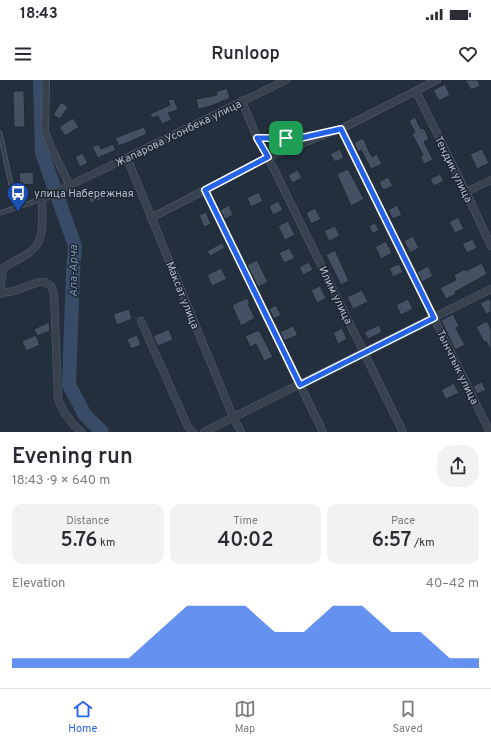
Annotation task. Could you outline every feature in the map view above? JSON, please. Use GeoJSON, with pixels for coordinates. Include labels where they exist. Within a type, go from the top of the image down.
{"type":"FeatureCollection","features":[{"type":"Feature","properties":{"kind":"street"},"geometry":{"type":"LineString","coordinates":[[46,80],[45,131],[50,145],[70,186]]}},
{"type":"Feature","properties":{"kind":"street","name":"Жапарова Усонбека улица"},"geometry":{"type":"LineString","coordinates":[[42,200],[286,80]]}},
{"type":"Feature","properties":{"kind":"street"},"geometry":{"type":"LineString","coordinates":[[151,218],[268,157],[341,129],[437,80]]}},
{"type":"Feature","properties":{"kind":"street","name":"Тендик улица"},"geometry":{"type":"LineString","coordinates":[[416,91],[489,237],[491,246]]}},
{"type":"Feature","properties":{"kind":"street","name":"Илим улица"},"geometry":{"type":"LineString","coordinates":[[242,101],[257,138],[268,157],[403,432]]}},
{"type":"Feature","properties":{"kind":"street","name":"Тынчтык улица"},"geometry":{"type":"LineString","coordinates":[[341,129],[490,432]]}},
{"type":"Feature","properties":{"kind":"street"},"geometry":{"type":"LineString","coordinates":[[257,138],[301,138],[328,133]]}},
{"type":"Feature","properties":{"kind":"street","name":"Максат улица"},"geometry":{"type":"LineString","coordinates":[[127,158],[240,432]]}},
{"type":"Feature","properties":{"kind":"street"},"geometry":{"type":"LineString","coordinates":[[466,192],[491,180]]}},
{"type":"Feature","properties":{"kind":"street"},"geometry":{"type":"LineString","coordinates":[[205,190],[323,432]]}},
{"type":"Feature","properties":{"kind":"street"},"geometry":{"type":"LineString","coordinates":[[42,200],[42,225],[38,242],[31,252],[2,268],[0,293],[14,291],[40,282],[45,282],[51,286],[54,293],[58,398],[60,406],[68,419],[81,432]]}},
{"type":"Feature","properties":{"kind":"street"},"geometry":{"type":"LineString","coordinates":[[204,432],[491,289]]}},
{"type":"Feature","properties":{"kind":"street"},"geometry":{"type":"LineString","coordinates":[[141,321],[188,427],[193,432]]}},
{"type":"Feature","properties":{"kind":"lane"},"geometry":{"type":"LineString","coordinates":[[0,133],[16,208]]}},
{"type":"Feature","properties":{"kind":"lane"},"geometry":{"type":"LineString","coordinates":[[0,212],[42,200]]}},
{"type":"Feature","properties":{"kind":"building"},"geometry":{"type":"Polygon","coordinates":[[[465,80],[478,80],[480,86],[471,90],[465,80]]]}},
{"type":"Feature","properties":{"kind":"building"},"geometry":{"type":"Polygon","coordinates":[[[445,84],[450,95],[439,101],[433,90],[445,84]]]}},
{"type":"Feature","properties":{"kind":"building"},"geometry":{"type":"Polygon","coordinates":[[[227,88],[230,98],[211,106],[198,109],[196,99],[217,95],[216,92],[227,88]]]}},
{"type":"Feature","properties":{"kind":"building"},"geometry":{"type":"Polygon","coordinates":[[[13,91],[24,91],[25,127],[14,127],[13,91]]]}},
{"type":"Feature","properties":{"kind":"building"},"geometry":{"type":"Polygon","coordinates":[[[174,99],[178,110],[168,113],[172,120],[162,124],[158,116],[152,118],[150,114],[170,105],[168,100],[174,99]]]}},
{"type":"Feature","properties":{"kind":"building"},"geometry":{"type":"Polygon","coordinates":[[[61,102],[68,107],[60,119],[53,115],[61,102]]]}},
{"type":"Feature","properties":{"kind":"building"},"geometry":{"type":"Polygon","coordinates":[[[415,117],[421,129],[424,128],[429,139],[424,142],[433,160],[424,164],[420,156],[423,155],[412,134],[415,132],[409,121],[415,117]]]}},
{"type":"Feature","properties":{"kind":"building"},"geometry":{"type":"Polygon","coordinates":[[[73,118],[79,127],[65,136],[59,127],[73,118]]]}},
{"type":"Feature","properties":{"kind":"building"},"geometry":{"type":"Polygon","coordinates":[[[144,127],[147,134],[119,146],[115,138],[144,127]]]}},
{"type":"Feature","properties":{"kind":"building"},"geometry":{"type":"Polygon","coordinates":[[[363,138],[372,157],[377,154],[382,164],[371,169],[361,150],[358,152],[354,143],[363,138]]]}},
{"type":"Feature","properties":{"kind":"building"},"geometry":{"type":"Polygon","coordinates":[[[99,144],[101,149],[113,144],[116,150],[98,158],[92,147],[99,144]]]}},
{"type":"Feature","properties":{"kind":"building"},"geometry":{"type":"Polygon","coordinates":[[[340,149],[344,158],[335,162],[330,154],[340,149]]]}},
{"type":"Feature","properties":{"kind":"building"},"geometry":{"type":"Polygon","coordinates":[[[482,149],[489,163],[477,169],[470,154],[482,149]]]}},
{"type":"Feature","properties":{"kind":"building"},"geometry":{"type":"Polygon","coordinates":[[[82,153],[88,163],[80,167],[75,157],[82,153]]]}},
{"type":"Feature","properties":{"kind":"building"},"geometry":{"type":"Polygon","coordinates":[[[348,169],[364,199],[351,206],[337,174],[348,169]]]}},
{"type":"Feature","properties":{"kind":"building"},"geometry":{"type":"Polygon","coordinates":[[[298,170],[302,178],[292,183],[288,175],[298,170]]]}},
{"type":"Feature","properties":{"kind":"building"},"geometry":{"type":"Polygon","coordinates":[[[33,172],[34,184],[20,185],[19,173],[33,172]]]}},
{"type":"Feature","properties":{"kind":"building"},"geometry":{"type":"Polygon","coordinates":[[[440,174],[444,181],[434,186],[430,179],[440,174]]]}},
{"type":"Feature","properties":{"kind":"building"},"geometry":{"type":"Polygon","coordinates":[[[388,177],[393,186],[383,190],[379,182],[388,177]]]}},
{"type":"Feature","properties":{"kind":"building"},"geometry":{"type":"Polygon","coordinates":[[[98,189],[102,199],[91,203],[87,194],[98,189]]]}},
{"type":"Feature","properties":{"kind":"building"},"geometry":{"type":"Polygon","coordinates":[[[259,192],[263,201],[251,207],[247,198],[259,192]]]}},
{"type":"Feature","properties":{"kind":"building"},"geometry":{"type":"Polygon","coordinates":[[[278,201],[283,210],[273,215],[269,206],[278,201]]]}},
{"type":"Feature","properties":{"kind":"building"},"geometry":{"type":"Polygon","coordinates":[[[229,205],[233,215],[225,219],[220,210],[229,205]]]}},
{"type":"Feature","properties":{"kind":"building"},"geometry":{"type":"Polygon","coordinates":[[[397,205],[402,215],[393,219],[388,210],[397,205]]]}},
{"type":"Feature","properties":{"kind":"building"},"geometry":{"type":"Polygon","coordinates":[[[315,208],[321,219],[311,224],[306,213],[315,208]]]}},
{"type":"Feature","properties":{"kind":"building"},"geometry":{"type":"Polygon","coordinates":[[[206,212],[211,224],[204,227],[199,215],[206,212]]]}},
{"type":"Feature","properties":{"kind":"building"},"geometry":{"type":"Polygon","coordinates":[[[458,217],[464,229],[455,233],[449,222],[458,217]]]}},
{"type":"Feature","properties":{"kind":"building"},"geometry":{"type":"Polygon","coordinates":[[[288,221],[295,235],[285,240],[278,226],[288,221]]]}},
{"type":"Feature","properties":{"kind":"building"},"geometry":{"type":"Polygon","coordinates":[[[375,223],[379,230],[372,234],[369,226],[375,223]]]}},
{"type":"Feature","properties":{"kind":"building"},"geometry":{"type":"Polygon","coordinates":[[[335,226],[340,236],[329,241],[324,231],[335,226]]]}},
{"type":"Feature","properties":{"kind":"building"},"geometry":{"type":"Polygon","coordinates":[[[413,236],[419,248],[410,253],[404,241],[413,236]]]}},
{"type":"Feature","properties":{"kind":"building"},"geometry":{"type":"Polygon","coordinates":[[[473,239],[477,248],[467,253],[462,244],[473,239]]]}},
{"type":"Feature","properties":{"kind":"building"},"geometry":{"type":"Polygon","coordinates":[[[386,241],[392,253],[381,259],[375,247],[386,241]]]}},
{"type":"Feature","properties":{"kind":"building"},"geometry":{"type":"Polygon","coordinates":[[[222,243],[225,248],[210,256],[207,251],[222,243]]]}},
{"type":"Feature","properties":{"kind":"building"},"geometry":{"type":"Polygon","coordinates":[[[289,248],[295,258],[284,263],[279,253],[289,248]]]}},
{"type":"Feature","properties":{"kind":"building"},"geometry":{"type":"Polygon","coordinates":[[[335,250],[349,281],[341,285],[326,255],[335,250]]]}},
{"type":"Feature","properties":{"kind":"building"},"geometry":{"type":"Polygon","coordinates":[[[257,260],[268,282],[258,287],[247,265],[257,260]]]}},
{"type":"Feature","properties":{"kind":"building"},"geometry":{"type":"Polygon","coordinates":[[[309,262],[313,270],[303,275],[299,267],[309,262]]]}},
{"type":"Feature","properties":{"kind":"building"},"geometry":{"type":"Polygon","coordinates":[[[482,263],[487,274],[455,292],[456,294],[446,299],[440,288],[456,280],[454,275],[482,263]]]}},
{"type":"Feature","properties":{"kind":"building"},"geometry":{"type":"Polygon","coordinates":[[[399,264],[403,272],[393,277],[389,268],[399,264]]]}},
{"type":"Feature","properties":{"kind":"building"},"geometry":{"type":"Polygon","coordinates":[[[428,266],[433,276],[422,282],[417,272],[428,266]]]}},
{"type":"Feature","properties":{"kind":"building"},"geometry":{"type":"Polygon","coordinates":[[[221,268],[227,279],[212,286],[207,275],[221,268]]]}},
{"type":"Feature","properties":{"kind":"building"},"geometry":{"type":"Polygon","coordinates":[[[320,286],[326,298],[317,303],[311,290],[320,286]]]}},
{"type":"Feature","properties":{"kind":"building"},"geometry":{"type":"Polygon","coordinates":[[[362,290],[368,302],[353,309],[347,297],[362,290]]]}},
{"type":"Feature","properties":{"kind":"building"},"geometry":{"type":"Polygon","coordinates":[[[247,298],[250,303],[248,304],[255,318],[241,326],[232,305],[247,298]]]}},
{"type":"Feature","properties":{"kind":"building"},"geometry":{"type":"Polygon","coordinates":[[[408,299],[413,309],[401,315],[396,305],[408,299]]]}},
{"type":"Feature","properties":{"kind":"building"},"geometry":{"type":"Polygon","coordinates":[[[489,299],[491,302],[491,312],[486,314],[480,303],[489,299]]]}},
{"type":"Feature","properties":{"kind":"building"},"geometry":{"type":"Polygon","coordinates":[[[276,305],[281,315],[274,319],[269,309],[276,305]]]}},
{"type":"Feature","properties":{"kind":"building"},"geometry":{"type":"Polygon","coordinates":[[[129,309],[132,319],[117,325],[113,314],[129,309]]]}},
{"type":"Feature","properties":{"kind":"building"},"geometry":{"type":"Polygon","coordinates":[[[453,314],[459,326],[456,328],[465,345],[455,350],[441,320],[453,314]]]}},
{"type":"Feature","properties":{"kind":"building"},"geometry":{"type":"Polygon","coordinates":[[[487,321],[491,329],[491,351],[476,327],[487,321]]]}},
{"type":"Feature","properties":{"kind":"building"},"geometry":{"type":"Polygon","coordinates":[[[49,322],[50,331],[37,336],[34,329],[49,322]]]}},
{"type":"Feature","properties":{"kind":"building"},"geometry":{"type":"Polygon","coordinates":[[[379,325],[382,332],[368,339],[364,332],[379,325]]]}},
{"type":"Feature","properties":{"kind":"building"},"geometry":{"type":"Polygon","coordinates":[[[293,326],[298,335],[284,341],[280,332],[293,326]]]}},
{"type":"Feature","properties":{"kind":"building"},"geometry":{"type":"Polygon","coordinates":[[[342,328],[347,339],[338,344],[333,333],[342,328]]]}},
{"type":"Feature","properties":{"kind":"building"},"geometry":{"type":"Polygon","coordinates":[[[169,329],[173,340],[158,346],[153,336],[169,329]]]}},
{"type":"Feature","properties":{"kind":"building"},"geometry":{"type":"Polygon","coordinates":[[[259,330],[273,357],[264,361],[256,344],[250,347],[245,336],[259,330]]]}},
{"type":"Feature","properties":{"kind":"building"},"geometry":{"type":"Polygon","coordinates":[[[36,335],[40,345],[26,351],[22,341],[36,335]]]}},
{"type":"Feature","properties":{"kind":"building"},"geometry":{"type":"Polygon","coordinates":[[[137,335],[141,345],[131,349],[127,339],[137,335]]]}},
{"type":"Feature","properties":{"kind":"building"},"geometry":{"type":"Polygon","coordinates":[[[482,382],[486,390],[477,394],[473,386],[482,382]]]}},
{"type":"Feature","properties":{"kind":"building"},"geometry":{"type":"Polygon","coordinates":[[[454,383],[459,393],[446,399],[441,390],[454,383]]]}},
{"type":"Feature","properties":{"kind":"waterway","name":"Ала-Арча"},"geometry":{"type":"LineString","coordinates":[[40,80],[42,153],[75,246],[69,385],[85,415],[102,432]]}},
{"type":"Feature","properties":{"kind":"place","name":"улица Набережная"},"geometry":{"type":"Point","coordinates":[18,212]}},
{"type":"Feature","properties":{"kind":"route"},"geometry":{"type":"LineString","coordinates":[[341,129],[434,318],[300,385],[205,190],[268,157],[257,138],[286,138],[301,138],[341,129]]}}]}
